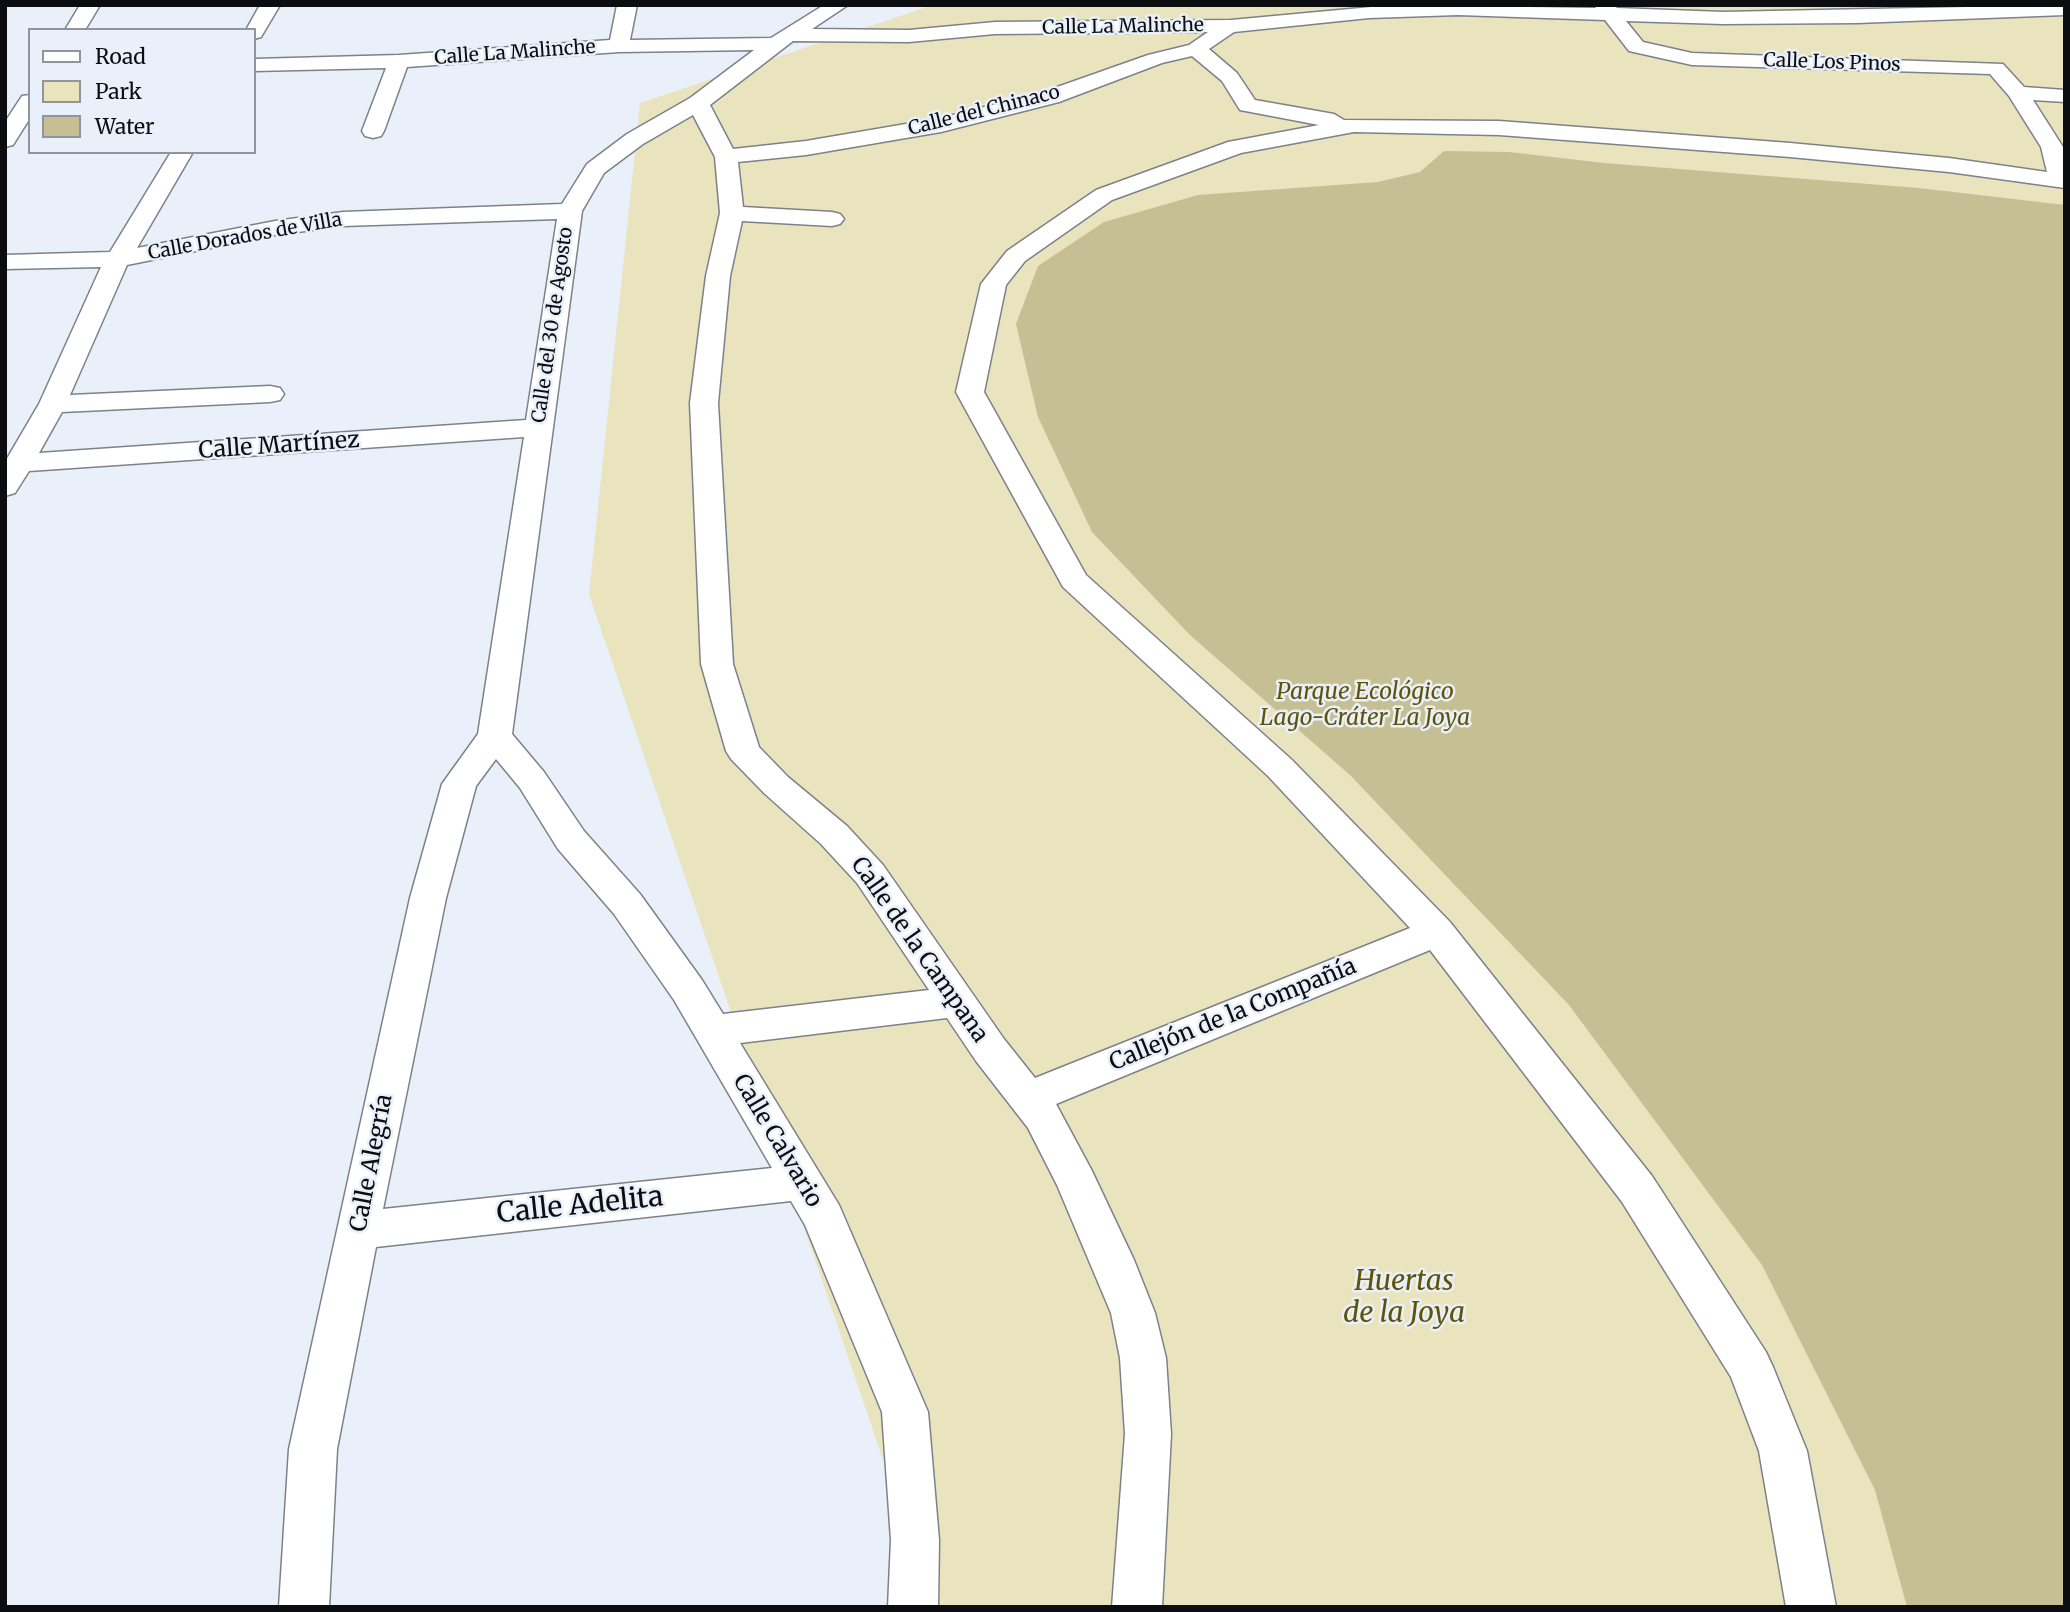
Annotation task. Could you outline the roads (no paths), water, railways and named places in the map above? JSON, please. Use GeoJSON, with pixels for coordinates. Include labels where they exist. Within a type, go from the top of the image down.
{"type":"FeatureCollection","features":[{"type":"Feature","properties":{"kind":"street"},"geometry":{"type":"LineString","coordinates":[[76,28],[90,5]]}},
{"type":"Feature","properties":{"kind":"street"},"geometry":{"type":"LineString","coordinates":[[256,30],[270,5]]}},
{"type":"Feature","properties":{"kind":"street"},"geometry":{"type":"LineString","coordinates":[[619,46],[627,5]]}},
{"type":"Feature","properties":{"kind":"street","name":"Calle del 30 de Agosto"},"geometry":{"type":"LineString","coordinates":[[495,736],[570,211],[595,169],[635,139],[698,103],[782,39],[838,5]]}},
{"type":"Feature","properties":{"kind":"street"},"geometry":{"type":"LineString","coordinates":[[985,5],[995,28]]}},
{"type":"Feature","properties":{"kind":"street","name":"Calle La Malinche"},"geometry":{"type":"LineString","coordinates":[[256,65],[399,61],[619,46],[909,36],[995,28],[1231,26],[1369,12],[1456,7],[1720,11],[1857,18],[1964,8],[2065,9]]}},
{"type":"Feature","properties":{"kind":"street","name":"Calle Los Pinos"},"geometry":{"type":"LineString","coordinates":[[1607,10],[1636,47],[1669,55],[1692,59],[1996,68],[2018,93]]}},
{"type":"Feature","properties":{"kind":"street","name":"Calle del Chinaco"},"geometry":{"type":"LineString","coordinates":[[726,157],[806,148],[941,125],[1051,97],[1196,48],[1231,26]]}},
{"type":"Feature","properties":{"kind":"street"},"geometry":{"type":"LineString","coordinates":[[1196,48],[1230,77],[1248,105],[1354,125],[1499,128],[1790,150],[1949,165],[2063,180],[2052,147],[2018,93]]}},
{"type":"Feature","properties":{"kind":"street"},"geometry":{"type":"LineString","coordinates":[[373,131],[399,61]]}},
{"type":"Feature","properties":{"kind":"street"},"geometry":{"type":"LineString","coordinates":[[2018,93],[2065,96]]}},
{"type":"Feature","properties":{"kind":"street","name":"Calle de la Campana"},"geometry":{"type":"LineString","coordinates":[[698,103],[726,157],[732,213],[718,276],[704,403],[717,664],[743,751],[776,785],[834,835],[870,874],[957,1002],[1043,1117],[1112,1260],[1133,1313],[1143,1358],[1148,1434],[1137,1607]]}},
{"type":"Feature","properties":{"kind":"street"},"geometry":{"type":"LineString","coordinates":[[5,140],[28,105]]}},
{"type":"Feature","properties":{"kind":"street"},"geometry":{"type":"LineString","coordinates":[[1236,147],[1248,105]]}},
{"type":"Feature","properties":{"kind":"street"},"geometry":{"type":"LineString","coordinates":[[1354,125],[1236,147],[1104,195],[1016,256],[994,284],[970,392],[1074,580],[1280,768],[1437,932],[1637,1189],[1750,1367],[1783,1451],[1811,1607]]}},
{"type":"Feature","properties":{"kind":"street"},"geometry":{"type":"LineString","coordinates":[[5,487],[53,404],[114,265],[181,154]]}},
{"type":"Feature","properties":{"kind":"street","name":"Calle Dorados de Villa"},"geometry":{"type":"LineString","coordinates":[[5,262],[114,265],[275,228],[343,219],[570,211]]}},
{"type":"Feature","properties":{"kind":"street"},"geometry":{"type":"LineString","coordinates":[[732,213],[832,219]]}},
{"type":"Feature","properties":{"kind":"street"},"geometry":{"type":"LineString","coordinates":[[53,404],[271,394]]}},
{"type":"Feature","properties":{"kind":"street","name":"Calle Martínez"},"geometry":{"type":"LineString","coordinates":[[19,463],[538,428]]}},
{"type":"Feature","properties":{"kind":"street","name":"Calle Calvario"},"geometry":{"type":"LineString","coordinates":[[495,736],[532,779],[571,840],[627,904],[688,990],[824,1218],[905,1412],[915,1540],[914,1607]]}},
{"type":"Feature","properties":{"kind":"street","name":"Calle Alegría"},"geometry":{"type":"LineString","coordinates":[[304,1607],[313,1449],[398,1032],[428,898],[459,784],[495,736]]}},
{"type":"Feature","properties":{"kind":"street","name":"Callejón de la Compañía"},"geometry":{"type":"LineString","coordinates":[[1028,1098],[1437,932]]}},
{"type":"Feature","properties":{"kind":"street"},"geometry":{"type":"LineString","coordinates":[[711,1031],[957,1002]]}},
{"type":"Feature","properties":{"kind":"street","name":"Calle Adelita"},"geometry":{"type":"LineString","coordinates":[[359,1230],[802,1182]]}},
{"type":"Feature","properties":{"kind":"water"},"geometry":{"type":"Polygon","coordinates":[[[1444,151],[1509,152],[1604,163],[1919,188],[2065,205],[2065,1607],[1907,1607],[1875,1490],[1762,1265],[1569,1005],[1350,775],[1190,635],[1092,532],[1038,417],[1016,324],[1038,266],[1104,222],[1198,195],[1378,182],[1420,172],[1444,151]]]}},
{"type":"Feature","properties":{"kind":"park label","name":"Parque Ecológico Lago-Cráter La Joya"},"geometry":{"type":"Point","coordinates":[1365,705]}},
{"type":"Feature","properties":{"kind":"park label","name":"Huertas de la Joya"},"geometry":{"type":"Point","coordinates":[1404,1298]}}]}
